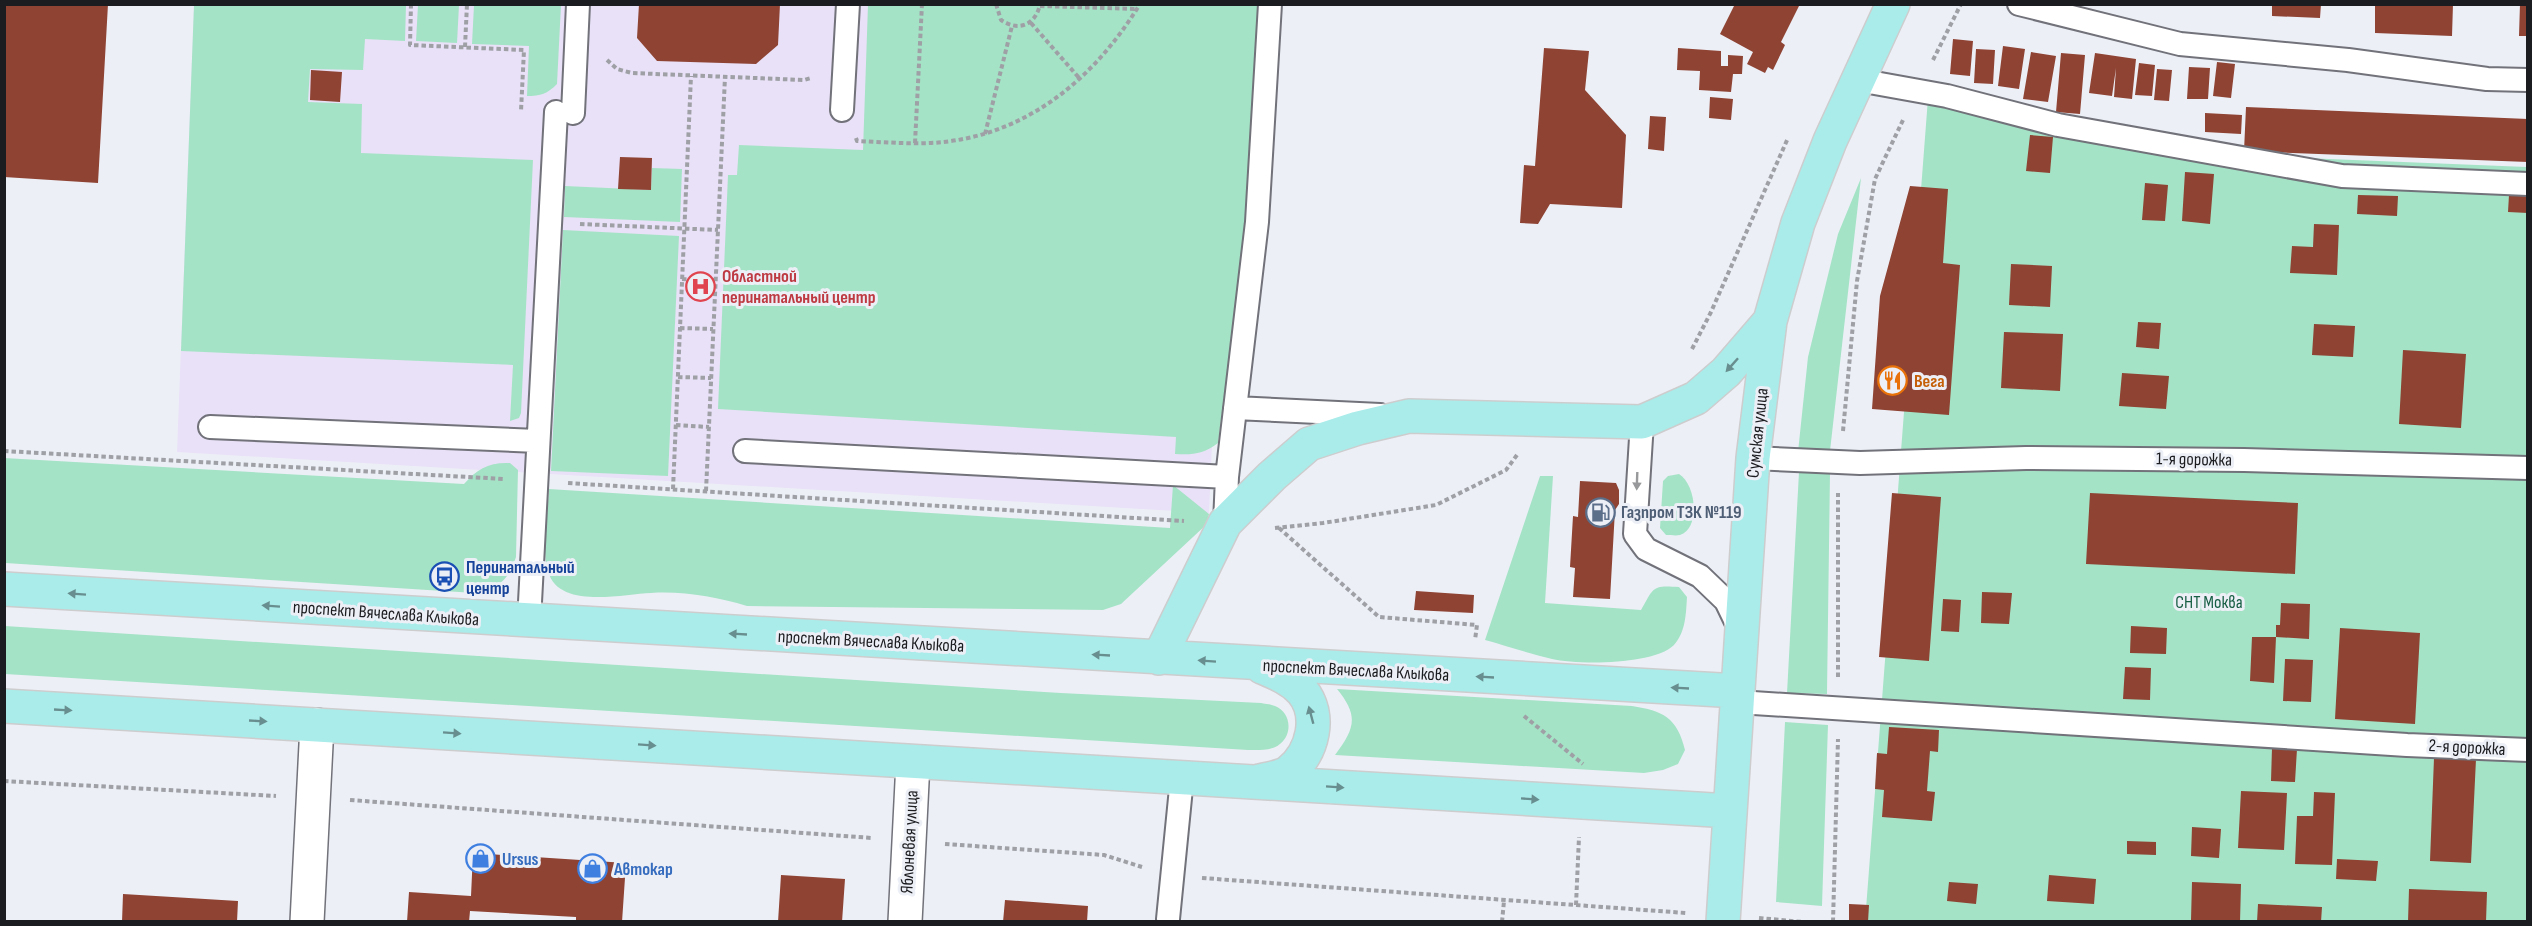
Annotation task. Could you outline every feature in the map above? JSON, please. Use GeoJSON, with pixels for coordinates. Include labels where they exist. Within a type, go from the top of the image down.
{"type":"FeatureCollection","features":[{"type":"Feature","properties":{"kind":"main road","name":"Сумская улица"},"geometry":{"type":"LineString","coordinates":[[1723,921],[1753,458],[1770,321],[1798,223],[1830,141],[1893,4]]}},
{"type":"Feature","properties":{"kind":"main road"},"geometry":{"type":"LineString","coordinates":[[1159,658],[1225,523],[1272,476],[1309,444],[1358,428],[1409,416],[1642,423],[1696,398],[1726,372],[1770,321]]}},
{"type":"Feature","properties":{"kind":"main road","name":"проспект Вячеслава Клыкова"},"geometry":{"type":"LineString","coordinates":[[4,589],[1159,658],[1738,697]]}},
{"type":"Feature","properties":{"kind":"main road"},"geometry":{"type":"LineString","coordinates":[[1254,664],[1281,675],[1302,692],[1313,716],[1314,734],[1305,755],[1289,773],[1256,782]]}},
{"type":"Feature","properties":{"kind":"main road"},"geometry":{"type":"LineString","coordinates":[[4,706],[1730,811]]}},
{"type":"Feature","properties":{"kind":"street"},"geometry":{"type":"LineString","coordinates":[[307,921],[317,725]]}},
{"type":"Feature","properties":{"kind":"street","name":"Яблоневая улица"},"geometry":{"type":"LineString","coordinates":[[904,921],[913,762]]}},
{"type":"Feature","properties":{"kind":"lane"},"geometry":{"type":"LineString","coordinates":[[529,621],[549,223],[578,4]]}},
{"type":"Feature","properties":{"kind":"lane"},"geometry":{"type":"LineString","coordinates":[[842,110],[848,4]]}},
{"type":"Feature","properties":{"kind":"lane"},"geometry":{"type":"LineString","coordinates":[[1225,523],[1227,477],[1257,222],[1270,4]]}},
{"type":"Feature","properties":{"kind":"lane"},"geometry":{"type":"LineString","coordinates":[[2019,4],[2180,44],[2348,60],[2487,79],[2528,80]]}},
{"type":"Feature","properties":{"kind":"lane"},"geometry":{"type":"LineString","coordinates":[[1858,80],[1917,91],[2058,124],[2342,176],[2528,184]]}},
{"type":"Feature","properties":{"kind":"lane"},"geometry":{"type":"LineString","coordinates":[[1235,408],[1409,416]]}},
{"type":"Feature","properties":{"kind":"lane"},"geometry":{"type":"LineString","coordinates":[[1642,423],[1635,534],[1646,549],[1700,576],[1726,601],[1742,632]]}},
{"type":"Feature","properties":{"kind":"lane"},"geometry":{"type":"LineString","coordinates":[[210,427],[537,441]]}},
{"type":"Feature","properties":{"kind":"lane"},"geometry":{"type":"LineString","coordinates":[[745,451],[1227,477]]}},
{"type":"Feature","properties":{"kind":"lane","name":"1-я дорожка"},"geometry":{"type":"LineString","coordinates":[[1753,458],[1850,462],[2049,458],[2244,460],[2528,468]]}},
{"type":"Feature","properties":{"kind":"lane","name":"2-я дорожка"},"geometry":{"type":"LineString","coordinates":[[1738,697],[2407,745],[2528,750]]}},
{"type":"Feature","properties":{"kind":"lane"},"geometry":{"type":"LineString","coordinates":[[1168,919],[1182,778]]}},
{"type":"Feature","properties":{"kind":"path"},"geometry":{"type":"LineString","coordinates":[[411,4],[410,45],[524,50],[521,111]]}},
{"type":"Feature","properties":{"kind":"path"},"geometry":{"type":"LineString","coordinates":[[465,47],[467,4]]}},
{"type":"Feature","properties":{"kind":"path"},"geometry":{"type":"LineString","coordinates":[[915,143],[922,4]]}},
{"type":"Feature","properties":{"kind":"path"},"geometry":{"type":"LineString","coordinates":[[996,4],[1002,20],[1012,26],[1031,22],[1037,15],[1040,5],[1138,7]]}},
{"type":"Feature","properties":{"kind":"path"},"geometry":{"type":"LineString","coordinates":[[1836,517],[1850,462],[1857,281],[1875,179],[1961,4]]}},
{"type":"Feature","properties":{"kind":"path"},"geometry":{"type":"LineString","coordinates":[[857,141],[931,143],[985,135],[1035,113],[1080,80],[1121,34],[1138,7]]}},
{"type":"Feature","properties":{"kind":"path"},"geometry":{"type":"LineString","coordinates":[[1031,22],[1080,80]]}},
{"type":"Feature","properties":{"kind":"path"},"geometry":{"type":"LineString","coordinates":[[985,135],[1012,26]]}},
{"type":"Feature","properties":{"kind":"path"},"geometry":{"type":"LineString","coordinates":[[604,54],[607,61],[617,69],[632,73],[804,80],[816,76]]}},
{"type":"Feature","properties":{"kind":"path"},"geometry":{"type":"LineString","coordinates":[[673,489],[691,76]]}},
{"type":"Feature","properties":{"kind":"path"},"geometry":{"type":"LineString","coordinates":[[706,491],[725,77]]}},
{"type":"Feature","properties":{"kind":"path"},"geometry":{"type":"LineString","coordinates":[[1689,354],[1711,312],[1791,132]]}},
{"type":"Feature","properties":{"kind":"path"},"geometry":{"type":"LineString","coordinates":[[549,223],[718,230]]}},
{"type":"Feature","properties":{"kind":"path"},"geometry":{"type":"LineString","coordinates":[[682,279],[715,280]]}},
{"type":"Feature","properties":{"kind":"path"},"geometry":{"type":"LineString","coordinates":[[680,328],[713,329]]}},
{"type":"Feature","properties":{"kind":"path"},"geometry":{"type":"LineString","coordinates":[[678,377],[711,378]]}},
{"type":"Feature","properties":{"kind":"path"},"geometry":{"type":"LineString","coordinates":[[4,451],[535,480],[1279,528],[1437,505],[1506,470],[1544,419]]}},
{"type":"Feature","properties":{"kind":"path"},"geometry":{"type":"LineString","coordinates":[[676,425],[709,427]]}},
{"type":"Feature","properties":{"kind":"path"},"geometry":{"type":"LineString","coordinates":[[1502,921],[1504,901]]}},
{"type":"Feature","properties":{"kind":"shaded area","name":"Областной перинатальный центр"},"geometry":{"type":"Polygon","coordinates":[[[194,5],[1231,5],[1209,513],[177,452],[194,5]]]}},
{"type":"Feature","properties":{"kind":"green space"},"geometry":{"type":"Polygon","coordinates":[[[194,5],[406,5],[405,41],[365,39],[363,70],[310,69],[308,102],[362,104],[361,153],[533,160],[519,418],[510,421],[513,365],[181,351],[194,5]]]}},
{"type":"Feature","properties":{"kind":"green space"},"geometry":{"type":"Polygon","coordinates":[[[418,5],[459,5],[457,43],[416,41],[418,5]]]}},
{"type":"Feature","properties":{"kind":"green space"},"geometry":{"type":"Polygon","coordinates":[[[474,5],[561,5],[557,84],[544,94],[527,96],[529,46],[472,44],[474,5]]]}},
{"type":"Feature","properties":{"kind":"green space"},"geometry":{"type":"Polygon","coordinates":[[[868,5],[1260,5],[1248,212],[1218,443],[1198,453],[1175,454],[1176,437],[718,409],[728,175],[737,175],[739,145],[863,150],[868,5]]]}},
{"type":"Feature","properties":{"kind":"green space","name":"СНТ Моква"},"geometry":{"type":"Polygon","coordinates":[[[1929,85],[2054,117],[2254,156],[2527,167],[2527,921],[1865,922],[1929,85]]]}},
{"type":"Feature","properties":{"kind":"green space"},"geometry":{"type":"Polygon","coordinates":[[[652,168],[682,169],[680,222],[564,217],[565,186],[651,190],[652,168]]]}},
{"type":"Feature","properties":{"kind":"green space"},"geometry":{"type":"Polygon","coordinates":[[[1861,178],[1830,451],[1798,452],[1808,357],[1838,234],[1861,178]]]}},
{"type":"Feature","properties":{"kind":"green space"},"geometry":{"type":"Polygon","coordinates":[[[563,230],[679,236],[668,476],[551,471],[563,230]]]}},
{"type":"Feature","properties":{"kind":"green space"},"geometry":{"type":"Polygon","coordinates":[[[4,458],[464,484],[484,468],[510,463],[518,470],[516,557],[510,572],[502,582],[490,589],[475,593],[5,563],[4,458]]]}},
{"type":"Feature","properties":{"kind":"green space"},"geometry":{"type":"Polygon","coordinates":[[[1799,472],[1830,474],[1827,694],[1787,693],[1799,472]]]}},
{"type":"Feature","properties":{"kind":"green space"},"geometry":{"type":"Polygon","coordinates":[[[1679,474],[1689,487],[1694,506],[1693,515],[1687,531],[1680,535],[1666,535],[1660,528],[1663,481],[1668,476],[1679,474]]]}},
{"type":"Feature","properties":{"kind":"green space"},"geometry":{"type":"Polygon","coordinates":[[[1540,476],[1553,476],[1545,603],[1641,610],[1655,589],[1679,587],[1687,597],[1685,622],[1674,645],[1664,652],[1633,660],[1579,662],[1552,659],[1485,640],[1540,476]]]}},
{"type":"Feature","properties":{"kind":"green space"},"geometry":{"type":"Polygon","coordinates":[[[1173,485],[1209,514],[1207,524],[1121,604],[1103,610],[747,606],[712,597],[676,593],[593,597],[564,591],[554,583],[546,562],[545,542],[549,489],[1170,528],[1173,485]]]}},
{"type":"Feature","properties":{"kind":"green space"},"geometry":{"type":"Polygon","coordinates":[[[5,626],[1061,693],[1261,703],[1280,709],[1287,718],[1288,729],[1284,740],[1277,746],[1265,750],[1248,750],[5,674],[5,626]]]}},
{"type":"Feature","properties":{"kind":"green space"},"geometry":{"type":"Polygon","coordinates":[[[1337,689],[1632,706],[1652,710],[1667,718],[1678,730],[1685,750],[1678,764],[1663,770],[1644,773],[1335,755],[1347,737],[1352,722],[1349,707],[1337,689]]]}},
{"type":"Feature","properties":{"kind":"green space"},"geometry":{"type":"Polygon","coordinates":[[[1785,722],[1828,725],[1822,906],[1776,902],[1785,722]]]}},
{"type":"Feature","properties":{"kind":"building"},"geometry":{"type":"Polygon","coordinates":[[[4,4],[108,4],[98,183],[4,177],[4,4]]]}},
{"type":"Feature","properties":{"kind":"building"},"geometry":{"type":"Polygon","coordinates":[[[639,4],[780,4],[778,45],[756,64],[657,61],[637,38],[639,4]]]}},
{"type":"Feature","properties":{"kind":"building"},"geometry":{"type":"Polygon","coordinates":[[[1735,4],[1800,4],[1781,42],[1785,45],[1773,70],[1768,67],[1765,73],[1747,64],[1753,52],[1720,34],[1735,4]]]}},
{"type":"Feature","properties":{"kind":"building"},"geometry":{"type":"Polygon","coordinates":[[[2272,4],[2321,4],[2320,18],[2272,16],[2272,4]]]}},
{"type":"Feature","properties":{"kind":"building"},"geometry":{"type":"Polygon","coordinates":[[[2375,4],[2453,4],[2452,36],[2375,33],[2375,4]]]}},
{"type":"Feature","properties":{"kind":"building"},"geometry":{"type":"Polygon","coordinates":[[[2520,4],[2528,4],[2528,36],[2519,36],[2520,4]]]}},
{"type":"Feature","properties":{"kind":"building"},"geometry":{"type":"Polygon","coordinates":[[[1953,39],[1973,41],[1970,76],[1950,74],[1953,39]]]}},
{"type":"Feature","properties":{"kind":"building"},"geometry":{"type":"Polygon","coordinates":[[[2003,46],[2025,49],[2019,89],[1998,86],[2003,46]]]}},
{"type":"Feature","properties":{"kind":"building"},"geometry":{"type":"Polygon","coordinates":[[[1544,48],[1589,51],[1585,90],[1626,135],[1622,208],[1550,204],[1538,224],[1520,223],[1524,165],[1535,166],[1544,48]]]}},
{"type":"Feature","properties":{"kind":"building"},"geometry":{"type":"Polygon","coordinates":[[[1678,48],[1721,51],[1721,66],[1728,66],[1728,55],[1743,56],[1742,74],[1733,74],[1731,92],[1699,90],[1700,71],[1677,70],[1678,48]]]}},
{"type":"Feature","properties":{"kind":"building"},"geometry":{"type":"Polygon","coordinates":[[[1976,49],[1995,50],[1993,84],[1974,83],[1976,49]]]}},
{"type":"Feature","properties":{"kind":"building"},"geometry":{"type":"Polygon","coordinates":[[[2031,52],[2056,56],[2048,102],[2023,99],[2031,52]]]}},
{"type":"Feature","properties":{"kind":"building"},"geometry":{"type":"Polygon","coordinates":[[[2061,53],[2085,55],[2080,114],[2056,112],[2061,53]]]}},
{"type":"Feature","properties":{"kind":"building"},"geometry":{"type":"Polygon","coordinates":[[[2095,53],[2136,59],[2132,99],[2114,97],[2116,68],[2112,96],[2089,93],[2095,53]]]}},
{"type":"Feature","properties":{"kind":"building"},"geometry":{"type":"Polygon","coordinates":[[[2217,62],[2235,64],[2231,98],[2213,96],[2217,62]]]}},
{"type":"Feature","properties":{"kind":"building"},"geometry":{"type":"Polygon","coordinates":[[[2139,63],[2155,65],[2152,96],[2135,95],[2139,63]]]}},
{"type":"Feature","properties":{"kind":"building"},"geometry":{"type":"Polygon","coordinates":[[[2189,67],[2210,68],[2208,99],[2187,99],[2189,67]]]}},
{"type":"Feature","properties":{"kind":"building"},"geometry":{"type":"Polygon","coordinates":[[[2157,69],[2172,70],[2169,101],[2154,100],[2157,69]]]}},
{"type":"Feature","properties":{"kind":"building"},"geometry":{"type":"Polygon","coordinates":[[[311,70],[342,72],[340,102],[310,100],[311,70]]]}},
{"type":"Feature","properties":{"kind":"building"},"geometry":{"type":"Polygon","coordinates":[[[1710,97],[1733,99],[1731,120],[1709,118],[1710,97]]]}},
{"type":"Feature","properties":{"kind":"building"},"geometry":{"type":"Polygon","coordinates":[[[2246,107],[2528,119],[2528,162],[2244,151],[2246,107]]]}},
{"type":"Feature","properties":{"kind":"building"},"geometry":{"type":"Polygon","coordinates":[[[2205,113],[2242,115],[2241,134],[2205,132],[2205,113]]]}},
{"type":"Feature","properties":{"kind":"building"},"geometry":{"type":"Polygon","coordinates":[[[1650,116],[1666,117],[1664,151],[1648,149],[1650,116]]]}},
{"type":"Feature","properties":{"kind":"building"},"geometry":{"type":"Polygon","coordinates":[[[2030,135],[2053,137],[2050,173],[2026,171],[2030,135]]]}},
{"type":"Feature","properties":{"kind":"building"},"geometry":{"type":"Polygon","coordinates":[[[620,157],[652,158],[651,190],[618,189],[620,157]]]}},
{"type":"Feature","properties":{"kind":"building"},"geometry":{"type":"Polygon","coordinates":[[[2185,172],[2214,174],[2210,224],[2182,221],[2185,172]]]}},
{"type":"Feature","properties":{"kind":"building"},"geometry":{"type":"Polygon","coordinates":[[[2145,183],[2168,185],[2165,221],[2142,220],[2145,183]]]}},
{"type":"Feature","properties":{"kind":"building"},"geometry":{"type":"Polygon","coordinates":[[[1910,186],[1948,189],[1943,263],[1960,265],[1949,415],[1872,409],[1880,296],[1910,186]]]}},
{"type":"Feature","properties":{"kind":"building"},"geometry":{"type":"Polygon","coordinates":[[[2358,195],[2398,196],[2397,216],[2357,214],[2358,195]]]}},
{"type":"Feature","properties":{"kind":"building"},"geometry":{"type":"Polygon","coordinates":[[[2509,195],[2528,196],[2528,213],[2508,212],[2509,195]]]}},
{"type":"Feature","properties":{"kind":"building"},"geometry":{"type":"Polygon","coordinates":[[[2314,224],[2339,225],[2337,275],[2290,273],[2292,246],[2313,247],[2314,224]]]}},
{"type":"Feature","properties":{"kind":"building"},"geometry":{"type":"Polygon","coordinates":[[[2011,264],[2052,266],[2050,307],[2009,305],[2011,264]]]}},
{"type":"Feature","properties":{"kind":"building"},"geometry":{"type":"Polygon","coordinates":[[[2138,322],[2161,323],[2159,349],[2136,347],[2138,322]]]}},
{"type":"Feature","properties":{"kind":"building"},"geometry":{"type":"Polygon","coordinates":[[[2314,324],[2355,326],[2353,357],[2312,355],[2314,324]]]}},
{"type":"Feature","properties":{"kind":"building"},"geometry":{"type":"Polygon","coordinates":[[[2004,332],[2063,334],[2060,391],[2001,388],[2004,332]]]}},
{"type":"Feature","properties":{"kind":"building"},"geometry":{"type":"Polygon","coordinates":[[[2403,350],[2466,354],[2461,428],[2399,424],[2403,350]]]}},
{"type":"Feature","properties":{"kind":"building"},"geometry":{"type":"Polygon","coordinates":[[[2122,373],[2169,376],[2166,409],[2119,406],[2122,373]]]}},
{"type":"Feature","properties":{"kind":"building"},"geometry":{"type":"Polygon","coordinates":[[[1580,481],[1616,483],[1619,490],[1619,504],[1615,510],[1610,599],[1573,597],[1575,568],[1570,567],[1573,516],[1578,517],[1580,481]]]}},
{"type":"Feature","properties":{"kind":"building"},"geometry":{"type":"Polygon","coordinates":[[[1892,493],[1941,497],[1929,661],[1879,657],[1892,493]]]}},
{"type":"Feature","properties":{"kind":"building"},"geometry":{"type":"Polygon","coordinates":[[[2090,493],[2298,503],[2295,574],[2086,564],[2090,493]]]}},
{"type":"Feature","properties":{"kind":"building"},"geometry":{"type":"Polygon","coordinates":[[[1416,591],[1474,595],[1473,613],[1414,610],[1416,591]]]}},
{"type":"Feature","properties":{"kind":"building"},"geometry":{"type":"Polygon","coordinates":[[[1982,592],[2012,593],[2009,624],[1981,623],[1982,592]]]}},
{"type":"Feature","properties":{"kind":"building"},"geometry":{"type":"Polygon","coordinates":[[[1943,599],[1961,600],[1959,632],[1941,631],[1943,599]]]}},
{"type":"Feature","properties":{"kind":"building"},"geometry":{"type":"Polygon","coordinates":[[[2281,603],[2310,604],[2309,639],[2276,637],[2276,625],[2280,625],[2281,603]]]}},
{"type":"Feature","properties":{"kind":"building"},"geometry":{"type":"Polygon","coordinates":[[[2131,626],[2167,628],[2166,654],[2130,653],[2131,626]]]}},
{"type":"Feature","properties":{"kind":"building"},"geometry":{"type":"Polygon","coordinates":[[[2340,628],[2420,633],[2415,724],[2335,719],[2340,628]]]}},
{"type":"Feature","properties":{"kind":"building"},"geometry":{"type":"Polygon","coordinates":[[[2252,637],[2276,637],[2274,683],[2250,681],[2252,637]]]}},
{"type":"Feature","properties":{"kind":"building"},"geometry":{"type":"Polygon","coordinates":[[[2285,659],[2313,660],[2311,702],[2283,701],[2285,659]]]}},
{"type":"Feature","properties":{"kind":"building"},"geometry":{"type":"Polygon","coordinates":[[[2125,667],[2151,668],[2150,700],[2123,699],[2125,667]]]}},
{"type":"Feature","properties":{"kind":"building"},"geometry":{"type":"Polygon","coordinates":[[[1889,727],[1939,730],[1938,752],[1930,751],[1927,791],[1935,792],[1932,821],[1882,817],[1884,790],[1875,789],[1877,753],[1887,754],[1889,727]]]}},
{"type":"Feature","properties":{"kind":"building"},"geometry":{"type":"Polygon","coordinates":[[[2272,748],[2297,749],[2295,782],[2271,781],[2272,748]]]}},
{"type":"Feature","properties":{"kind":"building"},"geometry":{"type":"Polygon","coordinates":[[[2434,758],[2476,759],[2471,863],[2430,861],[2434,758]]]}},
{"type":"Feature","properties":{"kind":"building"},"geometry":{"type":"Polygon","coordinates":[[[2241,791],[2287,793],[2284,850],[2238,848],[2241,791]]]}},
{"type":"Feature","properties":{"kind":"building"},"geometry":{"type":"Polygon","coordinates":[[[2314,792],[2335,793],[2332,865],[2295,864],[2297,816],[2313,816],[2314,792]]]}},
{"type":"Feature","properties":{"kind":"building"},"geometry":{"type":"Polygon","coordinates":[[[2192,827],[2221,829],[2219,858],[2191,856],[2192,827]]]}},
{"type":"Feature","properties":{"kind":"building"},"geometry":{"type":"Polygon","coordinates":[[[2127,841],[2156,842],[2156,855],[2127,854],[2127,841]]]}},
{"type":"Feature","properties":{"kind":"building"},"geometry":{"type":"Polygon","coordinates":[[[473,853],[626,863],[622,922],[576,922],[576,917],[470,911],[469,922],[407,922],[409,892],[471,896],[473,853]]]}},
{"type":"Feature","properties":{"kind":"building"},"geometry":{"type":"Polygon","coordinates":[[[2337,859],[2378,861],[2376,881],[2336,879],[2337,859]]]}},
{"type":"Feature","properties":{"kind":"building"},"geometry":{"type":"Polygon","coordinates":[[[781,875],[845,879],[842,922],[778,922],[781,875]]]}},
{"type":"Feature","properties":{"kind":"building"},"geometry":{"type":"Polygon","coordinates":[[[2049,875],[2096,879],[2094,904],[2047,901],[2049,875]]]}},
{"type":"Feature","properties":{"kind":"building"},"geometry":{"type":"Polygon","coordinates":[[[1949,882],[1978,884],[1976,904],[1947,901],[1949,882]]]}},
{"type":"Feature","properties":{"kind":"building"},"geometry":{"type":"Polygon","coordinates":[[[2192,882],[2241,884],[2240,922],[2191,920],[2192,882]]]}},
{"type":"Feature","properties":{"kind":"building"},"geometry":{"type":"Polygon","coordinates":[[[2409,889],[2487,892],[2486,922],[2408,922],[2409,889]]]}},
{"type":"Feature","properties":{"kind":"building"},"geometry":{"type":"Polygon","coordinates":[[[123,894],[238,901],[237,922],[122,922],[123,894]]]}},
{"type":"Feature","properties":{"kind":"building"},"geometry":{"type":"Polygon","coordinates":[[[1005,900],[1088,906],[1087,922],[1003,922],[1005,900]]]}},
{"type":"Feature","properties":{"kind":"building"},"geometry":{"type":"Polygon","coordinates":[[[1849,904],[1869,905],[1868,922],[1849,922],[1849,904]]]}},
{"type":"Feature","properties":{"kind":"building"},"geometry":{"type":"Polygon","coordinates":[[[2258,904],[2322,907],[2321,922],[2257,922],[2258,904]]]}},
{"type":"Feature","properties":{"kind":"place","name":"Областной перинатальный центр"},"geometry":{"type":"Point","coordinates":[701,286]}},
{"type":"Feature","properties":{"kind":"place","name":"Вега"},"geometry":{"type":"Point","coordinates":[1893,381]}},
{"type":"Feature","properties":{"kind":"place","name":"Газпром ТЗК №119"},"geometry":{"type":"Point","coordinates":[1600,512]}},
{"type":"Feature","properties":{"kind":"place","name":"Перинатальный центр"},"geometry":{"type":"Point","coordinates":[445,577]}},
{"type":"Feature","properties":{"kind":"place","name":"Ursus"},"geometry":{"type":"Point","coordinates":[481,859]}},
{"type":"Feature","properties":{"kind":"place","name":"Автокар"},"geometry":{"type":"Point","coordinates":[593,869]}}]}
